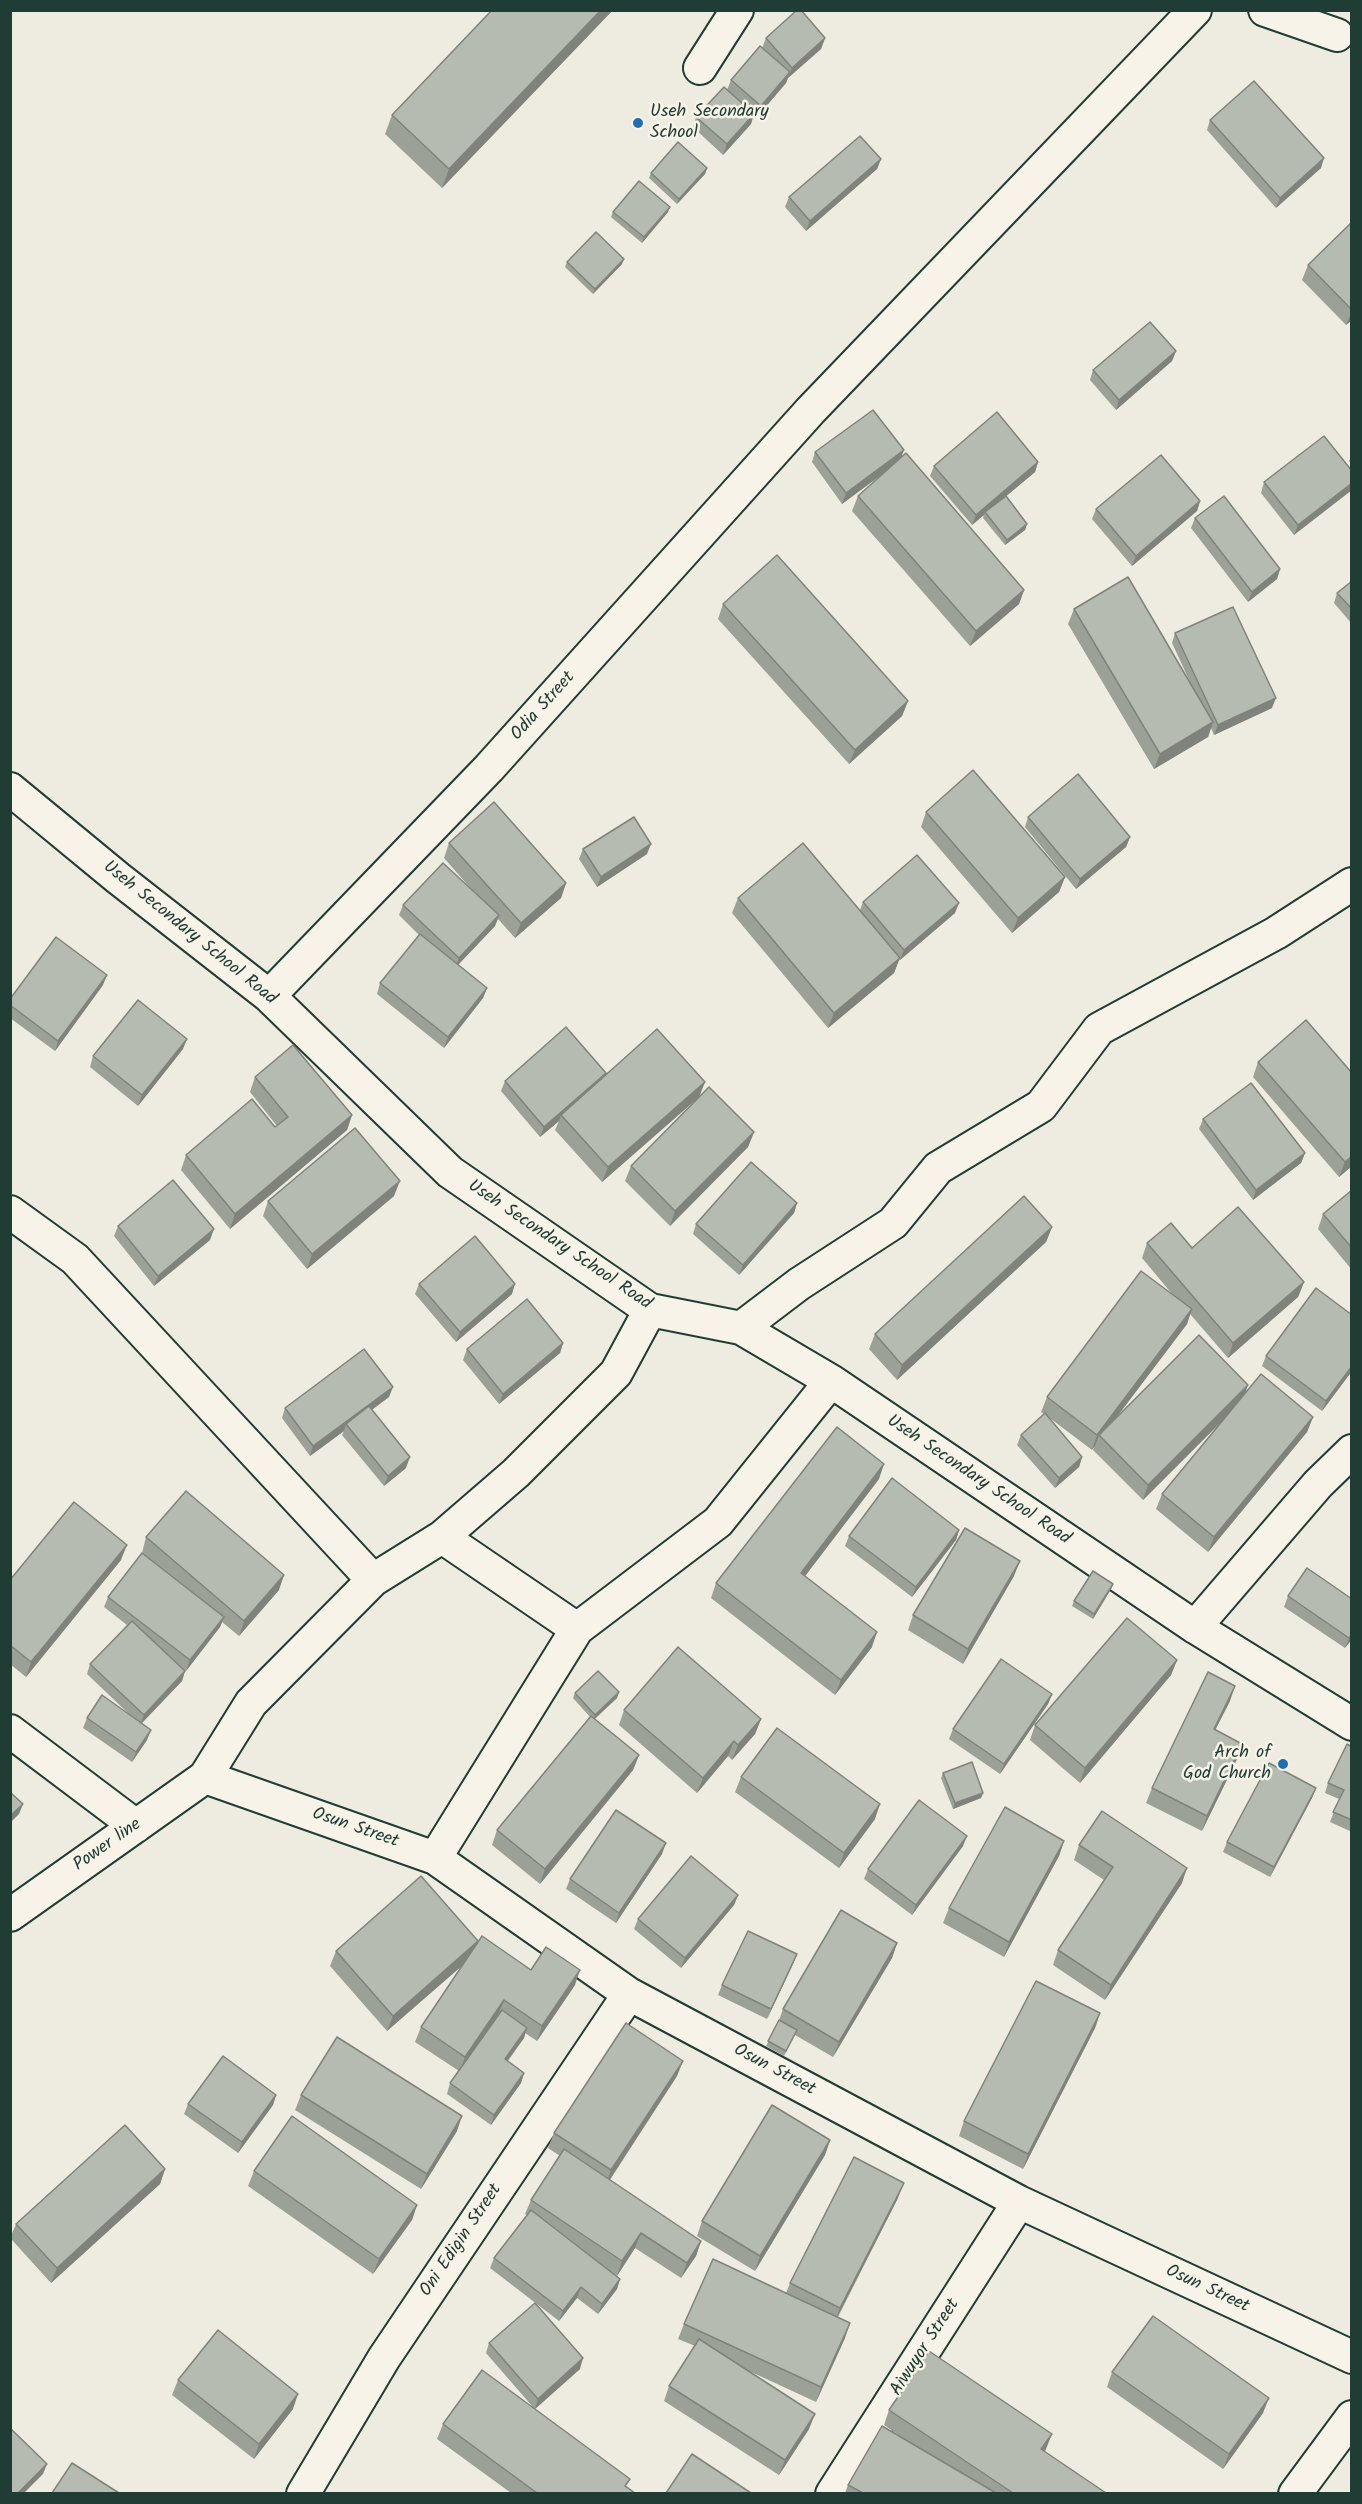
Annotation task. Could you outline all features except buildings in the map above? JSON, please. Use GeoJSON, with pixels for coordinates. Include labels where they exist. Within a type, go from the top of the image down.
{"type":"FeatureCollection","features":[{"type":"Feature","properties":{"kind":"street"},"geometry":{"type":"LineString","coordinates":[[700,68],[737,10]]}},
{"type":"Feature","properties":{"kind":"street"},"geometry":{"type":"LineString","coordinates":[[1265,10],[1344,41]]}},
{"type":"Feature","properties":{"kind":"street"},"geometry":{"type":"LineString","coordinates":[[1307,10],[1344,41]]}},
{"type":"Feature","properties":{"kind":"street","name":"Odia Street"},"geometry":{"type":"LineString","coordinates":[[269,996],[489,768],[811,410],[1195,11]]}},
{"type":"Feature","properties":{"kind":"street","name":"Useh Secondary School Road"},"geometry":{"type":"LineString","coordinates":[[10,789],[118,878],[269,996],[450,1172],[650,1310],[741,1328],[831,1382],[1195,1627],[1352,1724]]}},
{"type":"Feature","properties":{"kind":"street"},"geometry":{"type":"LineString","coordinates":[[741,1328],[799,1284],[893,1223],[938,1168],[1041,1106],[1100,1029],[1276,933],[1352,884]]}},
{"type":"Feature","properties":{"kind":"street"},"geometry":{"type":"LineString","coordinates":[[10,1212],[75,1259],[373,1580]]}},
{"type":"Feature","properties":{"kind":"street"},"geometry":{"type":"LineString","coordinates":[[205,1777],[251,1702],[373,1580],[442,1537],[516,1473],[616,1373],[650,1310]]}},
{"type":"Feature","properties":{"kind":"street"},"geometry":{"type":"LineString","coordinates":[[435,1858],[577,1629],[718,1522],[831,1382]]}},
{"type":"Feature","properties":{"kind":"street"},"geometry":{"type":"LineString","coordinates":[[1195,1627],[1318,1484],[1352,1451]]}},
{"type":"Feature","properties":{"kind":"street"},"geometry":{"type":"LineString","coordinates":[[442,1537],[577,1629]]}},
{"type":"Feature","properties":{"kind":"street"},"geometry":{"type":"LineString","coordinates":[[10,1731],[136,1826]]}},
{"type":"Feature","properties":{"kind":"street","name":"Power line"},"geometry":{"type":"LineString","coordinates":[[10,1915],[205,1777]]}},
{"type":"Feature","properties":{"kind":"street","name":"Osun Street"},"geometry":{"type":"LineString","coordinates":[[205,1777],[435,1858],[629,1994],[1019,2202],[1352,2357]]}},
{"type":"Feature","properties":{"kind":"street","name":"Oni Edigin Street"},"geometry":{"type":"LineString","coordinates":[[303,2493],[384,2358],[629,1994]]}},
{"type":"Feature","properties":{"kind":"street","name":"Aiwuyor Street"},"geometry":{"type":"LineString","coordinates":[[832,2493],[1019,2202]]}},
{"type":"Feature","properties":{"kind":"street"},"geometry":{"type":"LineString","coordinates":[[1295,2493],[1352,2417]]}},
{"type":"Feature","properties":{"kind":"place","name":"Useh Secondary School"},"geometry":{"type":"Point","coordinates":[638,123]}},
{"type":"Feature","properties":{"kind":"place","name":"Arch of God Church"},"geometry":{"type":"Point","coordinates":[1283,1764]}}]}
